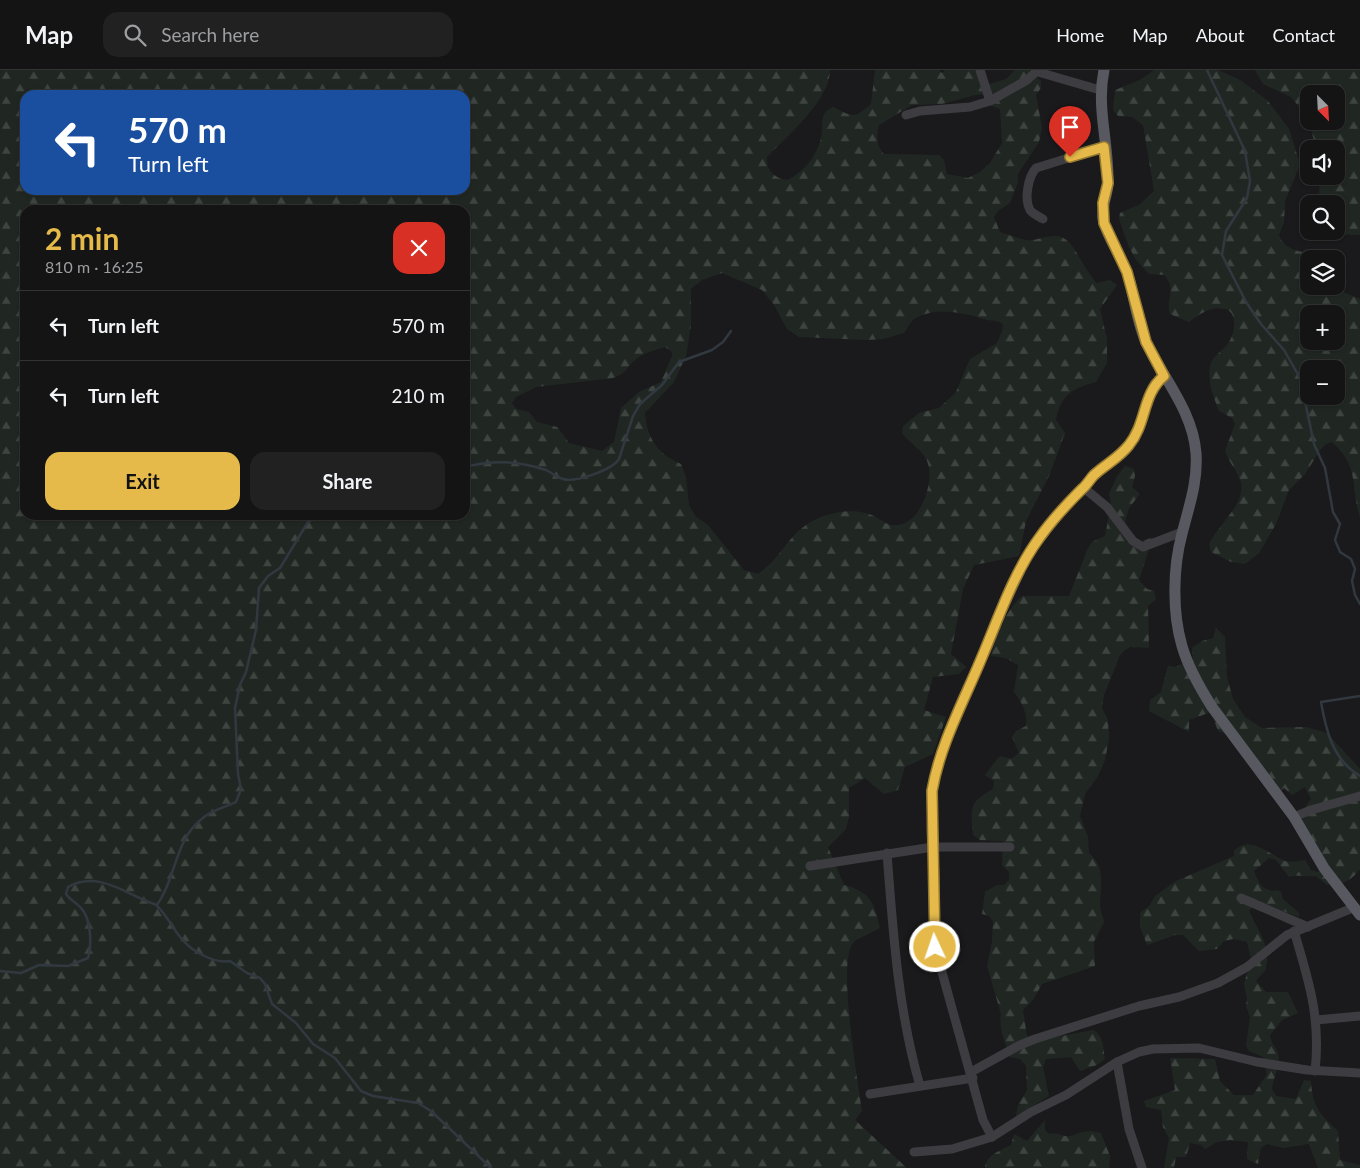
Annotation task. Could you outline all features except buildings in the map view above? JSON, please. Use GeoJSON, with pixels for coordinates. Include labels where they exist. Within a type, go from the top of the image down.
{"type":"FeatureCollection","features":[{"type":"Feature","properties":{"kind":"main road"},"geometry":{"type":"LineString","coordinates":[[1104,70],[1100,90],[1108,183],[1103,203],[1104,223],[1127,272],[1146,342],[1191,428],[1196,451],[1197,476],[1192,502],[1182,532],[1176,574],[1176,602],[1182,648],[1201,690],[1212,707],[1294,817],[1324,868],[1357,911]]}},
{"type":"Feature","properties":{"kind":"street"},"geometry":{"type":"LineString","coordinates":[[980,70],[990,101]]}},
{"type":"Feature","properties":{"kind":"street"},"geometry":{"type":"LineString","coordinates":[[906,115],[920,111],[970,107],[990,101],[1011,90],[1038,71],[1100,90]]}},
{"type":"Feature","properties":{"kind":"street"},"geometry":{"type":"LineString","coordinates":[[1043,219],[1033,213],[1027,200],[1030,174],[1036,168],[1104,147]]}},
{"type":"Feature","properties":{"kind":"street"},"geometry":{"type":"LineString","coordinates":[[992,1137],[984,1120],[935,947],[932,791],[934,778],[963,697],[1029,553],[1053,520],[1094,475],[1110,464],[1129,444],[1137,433],[1150,391],[1154,384],[1164,376]]}},
{"type":"Feature","properties":{"kind":"street"},"geometry":{"type":"LineString","coordinates":[[1084,488],[1107,507],[1133,541],[1143,547],[1182,532]]}},
{"type":"Feature","properties":{"kind":"street"},"geometry":{"type":"LineString","coordinates":[[1294,817],[1311,810],[1360,796]]}},
{"type":"Feature","properties":{"kind":"street"},"geometry":{"type":"LineString","coordinates":[[810,866],[933,847],[1010,847]]}},
{"type":"Feature","properties":{"kind":"street"},"geometry":{"type":"LineString","coordinates":[[887,853],[898,974],[907,1037],[920,1086]]}},
{"type":"Feature","properties":{"kind":"street"},"geometry":{"type":"LineString","coordinates":[[1241,898],[1308,927]]}},
{"type":"Feature","properties":{"kind":"street"},"geometry":{"type":"LineString","coordinates":[[870,1094],[972,1075],[1020,1045],[1035,1039],[1139,1006],[1179,997],[1218,983],[1247,967],[1276,942],[1294,931],[1357,911]]}},
{"type":"Feature","properties":{"kind":"street"},"geometry":{"type":"LineString","coordinates":[[1294,931],[1311,989],[1316,1020],[1315,1071]]}},
{"type":"Feature","properties":{"kind":"street"},"geometry":{"type":"LineString","coordinates":[[1316,1020],[1360,1016]]}},
{"type":"Feature","properties":{"kind":"street"},"geometry":{"type":"LineString","coordinates":[[914,1152],[952,1149],[992,1137],[1031,1112],[1066,1095],[1117,1062],[1139,1052],[1153,1049],[1199,1048],[1257,1062],[1315,1071],[1360,1073]]}},
{"type":"Feature","properties":{"kind":"street"},"geometry":{"type":"LineString","coordinates":[[1117,1062],[1129,1129],[1142,1168]]}},
{"type":"Feature","properties":{"kind":"green space"},"geometry":{"type":"Polygon","coordinates":[[[0,70],[830,70],[823,93],[815,105],[796,128],[767,157],[769,170],[778,178],[787,180],[799,173],[813,157],[821,138],[823,116],[828,110],[833,107],[853,115],[861,112],[871,104],[875,70],[939,70],[942,73],[945,70],[980,70],[977,74],[981,87],[1006,79],[1015,70],[1029,70],[1041,81],[1041,88],[1036,95],[1042,128],[1039,142],[1018,174],[1018,182],[1010,203],[998,211],[994,217],[1000,232],[1026,240],[1036,240],[1050,236],[1065,239],[1073,247],[1097,283],[1110,280],[1117,285],[1100,309],[1107,339],[1107,363],[1096,382],[1074,390],[1061,404],[1056,420],[1065,433],[1049,476],[1026,521],[1019,556],[974,565],[963,589],[951,654],[966,667],[959,674],[933,677],[924,710],[946,717],[933,754],[905,767],[898,790],[884,794],[865,778],[849,788],[849,816],[846,829],[828,847],[844,885],[866,895],[876,912],[880,928],[853,943],[849,954],[847,973],[850,1023],[862,1111],[855,1120],[907,1168],[0,1168],[0,70]],[[986,94],[942,104],[912,105],[879,125],[877,137],[879,147],[884,154],[939,155],[944,160],[947,174],[968,178],[980,172],[990,163],[1002,143],[1000,109],[992,106],[986,94]],[[722,273],[702,280],[691,289],[691,326],[686,356],[674,382],[645,413],[648,431],[655,444],[666,455],[681,464],[686,477],[689,505],[696,517],[708,525],[744,570],[758,574],[767,567],[800,530],[819,518],[839,512],[854,511],[874,516],[891,525],[901,525],[910,520],[923,503],[929,481],[929,470],[927,461],[922,453],[902,433],[903,426],[919,413],[939,408],[956,392],[970,359],[997,343],[1003,324],[968,315],[941,311],[924,314],[914,319],[904,333],[883,339],[799,337],[787,329],[774,305],[762,290],[722,273]],[[665,347],[638,358],[624,372],[613,378],[536,387],[516,397],[512,403],[516,409],[529,412],[537,422],[557,427],[569,443],[602,451],[614,442],[621,408],[639,392],[661,382],[672,356],[672,352],[665,347]]]}},
{"type":"Feature","properties":{"kind":"green space"},"geometry":{"type":"Polygon","coordinates":[[[1154,70],[1218,70],[1240,80],[1268,101],[1289,129],[1299,161],[1299,167],[1285,201],[1284,222],[1279,235],[1286,245],[1300,251],[1300,295],[1345,295],[1345,293],[1360,299],[1360,517],[1351,468],[1341,451],[1332,442],[1326,444],[1321,449],[1305,474],[1289,490],[1276,524],[1259,553],[1245,564],[1231,562],[1211,552],[1209,545],[1239,500],[1241,491],[1240,479],[1225,451],[1235,424],[1232,418],[1219,411],[1209,378],[1211,362],[1231,338],[1234,318],[1229,311],[1220,308],[1206,311],[1189,322],[1170,314],[1171,290],[1168,280],[1164,275],[1149,274],[1136,260],[1129,247],[1119,219],[1120,213],[1139,205],[1154,191],[1143,125],[1132,117],[1118,116],[1113,110],[1115,90],[1140,80],[1154,70]]]}},
{"type":"Feature","properties":{"kind":"green space"},"geometry":{"type":"Polygon","coordinates":[[[1255,70],[1360,70],[1360,235],[1345,235],[1345,195],[1319,195],[1320,185],[1345,185],[1345,140],[1314,140],[1311,130],[1345,130],[1345,85],[1300,85],[1300,108],[1291,97],[1263,84],[1255,70]]]}},
{"type":"Feature","properties":{"kind":"green space"},"geometry":{"type":"Polygon","coordinates":[[[1125,466],[1134,469],[1135,476],[1132,487],[1140,494],[1129,508],[1125,522],[1138,543],[1153,537],[1139,580],[1147,589],[1154,591],[1156,599],[1148,606],[1149,648],[1131,647],[1120,655],[1104,695],[1102,708],[1108,720],[1109,739],[1105,760],[1098,776],[1085,794],[1080,816],[1088,837],[1089,853],[1098,864],[1100,870],[1100,904],[1104,922],[1094,942],[1095,966],[1042,984],[1033,1000],[1023,1010],[1027,1036],[1041,1040],[1093,1030],[1097,1032],[1101,1039],[1105,1059],[1097,1065],[1080,1071],[1071,1057],[1046,1059],[1043,1067],[1049,1096],[1016,1116],[1018,1105],[1027,1090],[1026,1066],[1020,1059],[1010,1057],[1003,1036],[1001,1014],[987,966],[992,942],[993,921],[989,916],[982,914],[985,892],[997,885],[1004,885],[1009,880],[1009,872],[1002,865],[1003,841],[980,840],[973,835],[972,812],[979,798],[993,789],[994,781],[985,775],[998,758],[1001,756],[1011,759],[1019,753],[1012,737],[1016,731],[1026,726],[1026,716],[1014,692],[1018,665],[1006,658],[991,656],[1002,624],[1022,596],[1069,596],[1088,548],[1092,542],[1105,536],[1111,504],[1109,494],[1117,476],[1125,466]]]}},
{"type":"Feature","properties":{"kind":"green space"},"geometry":{"type":"Polygon","coordinates":[[[1216,628],[1225,637],[1227,677],[1233,699],[1245,717],[1262,728],[1306,727],[1327,733],[1360,769],[1360,869],[1346,882],[1327,885],[1316,876],[1289,877],[1276,860],[1269,858],[1254,871],[1258,880],[1266,889],[1281,892],[1283,899],[1299,913],[1299,917],[1262,903],[1249,910],[1267,952],[1265,970],[1256,981],[1266,992],[1288,992],[1298,1013],[1282,1020],[1270,1035],[1279,1058],[1272,1089],[1276,1096],[1296,1099],[1304,1080],[1311,1081],[1315,1104],[1326,1120],[1338,1131],[1340,1160],[1360,1165],[1360,1168],[1318,1168],[1309,1144],[1283,1148],[1267,1144],[1261,1148],[1258,1164],[1247,1159],[1248,1142],[1230,1140],[1217,1142],[1205,1149],[1201,1145],[1190,1143],[1186,1157],[1176,1157],[1174,1168],[1164,1168],[1169,1138],[1163,1127],[1161,1110],[1146,1107],[1144,1101],[1175,1090],[1170,1058],[1215,1059],[1220,1081],[1234,1095],[1253,1095],[1267,1074],[1263,1057],[1249,1051],[1246,1046],[1250,1017],[1246,1006],[1247,999],[1244,984],[1251,959],[1247,942],[1233,939],[1224,941],[1217,949],[1199,951],[1183,935],[1175,935],[1147,945],[1140,927],[1140,913],[1150,905],[1155,896],[1176,881],[1234,856],[1234,851],[1240,846],[1253,845],[1260,847],[1285,861],[1305,860],[1311,870],[1317,872],[1322,870],[1294,823],[1306,818],[1306,806],[1311,799],[1305,787],[1292,795],[1284,788],[1273,797],[1228,735],[1218,731],[1211,712],[1189,720],[1189,732],[1149,711],[1150,700],[1161,692],[1168,666],[1175,667],[1193,660],[1192,648],[1202,641],[1213,638],[1216,628]]]}},
{"type":"Feature","properties":{"kind":"green space"},"geometry":{"type":"Polygon","coordinates":[[[1045,1120],[1045,1130],[1049,1134],[1056,1133],[1069,1136],[1088,1131],[1101,1133],[1110,1156],[1109,1168],[985,1168],[991,1156],[1011,1145],[1014,1134],[1027,1141],[1045,1120]]]}},
{"type":"Feature","properties":{"kind":"waterway"},"geometry":{"type":"LineString","coordinates":[[1207,70],[1245,151],[1250,181],[1247,198],[1226,231],[1222,255],[1246,302],[1261,324],[1284,350],[1300,378],[1314,444],[1325,468],[1333,512],[1340,524],[1335,540],[1340,552],[1351,559],[1355,569],[1352,581],[1355,595],[1360,604]]}},
{"type":"Feature","properties":{"kind":"waterway"},"geometry":{"type":"LineString","coordinates":[[470,466],[495,462],[516,463],[546,470],[569,480],[584,477],[609,467],[619,459],[633,416],[640,404],[662,385],[679,362],[712,350],[723,342],[731,331]]}},
{"type":"Feature","properties":{"kind":"waterway"},"geometry":{"type":"LineString","coordinates":[[0,971],[21,973],[39,965],[68,966],[88,958],[90,946],[89,925],[84,912],[66,894],[68,887],[80,882],[102,882],[157,905],[169,883],[181,847],[194,826],[215,810],[236,802],[241,789],[238,774],[235,708],[256,630],[259,588],[268,576],[280,568],[308,522],[311,520]]}},
{"type":"Feature","properties":{"kind":"waterway"},"geometry":{"type":"LineString","coordinates":[[1360,696],[1321,702],[1325,724],[1332,744],[1343,762],[1360,776]]}},
{"type":"Feature","properties":{"kind":"waterway"},"geometry":{"type":"LineString","coordinates":[[157,906],[185,943],[191,948],[203,956],[230,961],[247,973],[260,978],[265,984],[272,1004],[296,1023],[313,1044],[335,1058],[361,1091],[373,1096],[418,1103],[431,1111],[491,1168]]}},
{"type":"Feature","properties":{"kind":"route"},"geometry":{"type":"LineString","coordinates":[[935,947],[935,871],[931,832],[932,791],[937,767],[963,697],[1029,553],[1071,500],[1094,475],[1110,464],[1129,444],[1137,433],[1150,391],[1154,384],[1164,376],[1146,342],[1127,272],[1104,223],[1102,214],[1103,203],[1108,183],[1104,147],[1070,157]]}}]}
